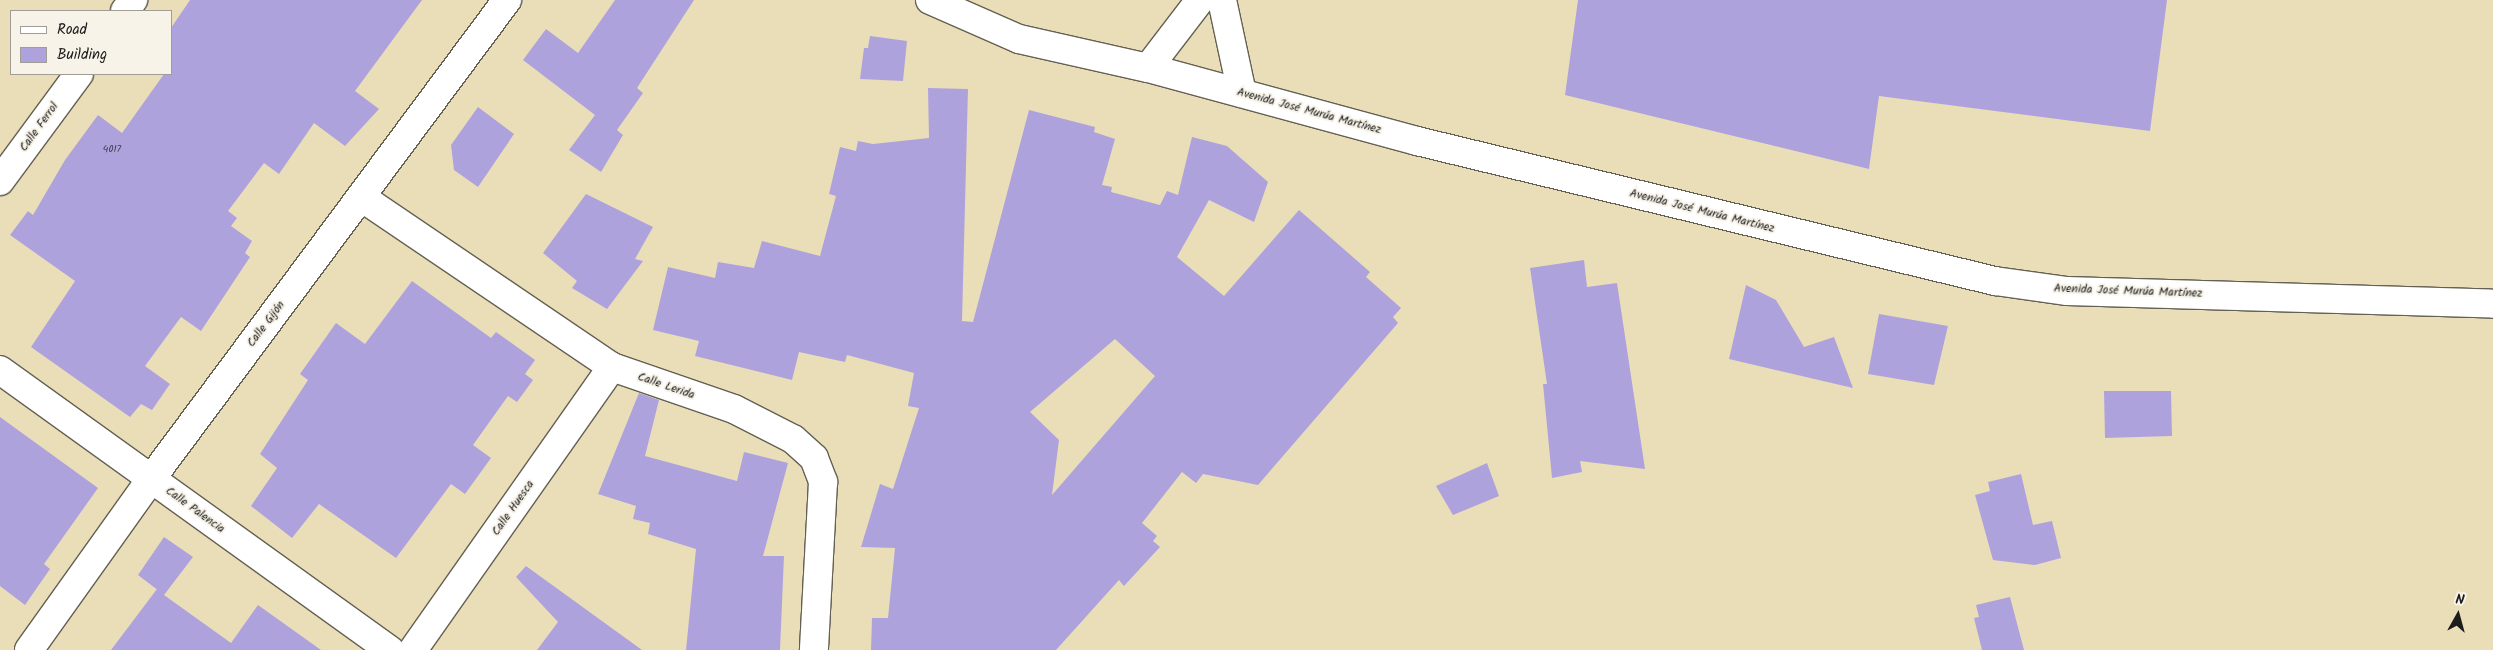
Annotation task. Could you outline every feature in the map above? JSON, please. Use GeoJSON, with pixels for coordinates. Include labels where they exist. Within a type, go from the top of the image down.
{"type":"FeatureCollection","features":[{"type":"Feature","properties":{"kind":"street","name":"Calle Gijón"},"geometry":{"type":"LineString","coordinates":[[29,650],[151,479],[507,0]]}},
{"type":"Feature","properties":{"kind":"street","name":"Avenida José Murúa Martínez"},"geometry":{"type":"LineString","coordinates":[[930,0],[1018,39],[1148,68],[1417,141],[1995,281],[2068,291],[2493,304]]}},
{"type":"Feature","properties":{"kind":"street"},"geometry":{"type":"LineString","coordinates":[[1148,68],[1200,0]]}},
{"type":"Feature","properties":{"kind":"street"},"geometry":{"type":"LineString","coordinates":[[1222,0],[1242,93]]}},
{"type":"Feature","properties":{"kind":"street","name":"Calle Ferrol"},"geometry":{"type":"LineString","coordinates":[[0,181],[78,75]]}},
{"type":"Feature","properties":{"kind":"street","name":"Calle Lerida"},"geometry":{"type":"LineString","coordinates":[[361,197],[612,367],[734,409],[793,439],[814,458],[822,482],[814,650]]}},
{"type":"Feature","properties":{"kind":"street","name":"Calle Huesca"},"geometry":{"type":"LineString","coordinates":[[413,650],[612,367]]}},
{"type":"Feature","properties":{"kind":"street","name":"Calle Palencia"},"geometry":{"type":"LineString","coordinates":[[0,370],[390,650]]}},
{"type":"Feature","properties":{"kind":"building"},"geometry":{"type":"Polygon","coordinates":[[[190,0],[422,0],[355,91],[379,109],[345,146],[314,123],[279,174],[264,163],[228,211],[237,218],[231,226],[252,241],[245,253],[250,257],[201,331],[181,317],[145,366],[170,384],[152,410],[141,404],[130,417],[31,347],[75,281],[10,235],[28,211],[33,215],[65,160],[98,115],[122,133],[163,75],[172,75],[172,27],[190,0]]]}},
{"type":"Feature","properties":{"kind":"building"},"geometry":{"type":"Polygon","coordinates":[[[615,0],[694,0],[637,88],[643,93],[617,130],[623,135],[601,172],[569,150],[595,115],[523,60],[546,29],[578,53],[615,0]]]}},
{"type":"Feature","properties":{"kind":"building"},"geometry":{"type":"Polygon","coordinates":[[[1578,0],[2167,0],[2150,131],[1879,96],[1869,169],[1565,95],[1578,0]]]}},
{"type":"Feature","properties":{"kind":"building"},"geometry":{"type":"Polygon","coordinates":[[[870,36],[907,41],[903,81],[860,79],[864,48],[868,48],[870,36]]]}},
{"type":"Feature","properties":{"kind":"building"},"geometry":{"type":"Polygon","coordinates":[[[928,88],[968,89],[962,321],[973,322],[1029,110],[1095,127],[1094,132],[1115,139],[1102,185],[1112,187],[1111,192],[1160,205],[1167,191],[1178,195],[1192,137],[1227,146],[1268,182],[1254,222],[1209,200],[1177,257],[1224,296],[1299,210],[1370,272],[1366,277],[1401,308],[1393,317],[1398,323],[1258,485],[1203,474],[1196,483],[1182,472],[1142,523],[1157,536],[1153,541],[1160,547],[1124,586],[1119,580],[1056,650],[871,650],[872,618],[888,618],[895,548],[861,547],[880,484],[893,489],[919,408],[908,406],[914,373],[847,355],[845,362],[799,352],[792,380],[695,356],[699,341],[653,330],[668,267],[715,278],[718,262],[754,268],[762,241],[820,256],[836,196],[829,194],[840,147],[856,151],[858,141],[873,144],[929,138],[928,88]],[[1115,339],[1030,412],[1059,440],[1052,495],[1155,376],[1115,339]]]}},
{"type":"Feature","properties":{"kind":"building"},"geometry":{"type":"Polygon","coordinates":[[[478,107],[514,134],[478,187],[454,170],[451,145],[478,107]]]}},
{"type":"Feature","properties":{"kind":"building"},"geometry":{"type":"Polygon","coordinates":[[[586,194],[653,227],[635,259],[643,261],[607,309],[572,288],[577,281],[543,253],[586,194]]]}},
{"type":"Feature","properties":{"kind":"building"},"geometry":{"type":"Polygon","coordinates":[[[1584,260],[1587,287],[1617,283],[1645,469],[1580,461],[1582,472],[1552,478],[1543,384],[1547,384],[1530,268],[1584,260]]]}},
{"type":"Feature","properties":{"kind":"building"},"geometry":{"type":"Polygon","coordinates":[[[412,281],[491,338],[496,332],[535,360],[525,374],[533,380],[517,402],[508,396],[473,445],[491,458],[465,494],[451,484],[396,558],[319,504],[292,538],[251,506],[277,468],[260,454],[308,380],[300,374],[336,323],[365,344],[412,281]]]}},
{"type":"Feature","properties":{"kind":"building"},"geometry":{"type":"Polygon","coordinates":[[[1746,285],[1776,300],[1804,347],[1834,337],[1853,388],[1729,359],[1746,285]]]}},
{"type":"Feature","properties":{"kind":"building"},"geometry":{"type":"Polygon","coordinates":[[[1879,314],[1948,326],[1934,385],[1868,374],[1879,314]]]}},
{"type":"Feature","properties":{"kind":"building"},"geometry":{"type":"Polygon","coordinates":[[[2104,391],[2171,391],[2172,436],[2105,438],[2104,391]]]}},
{"type":"Feature","properties":{"kind":"building"},"geometry":{"type":"Polygon","coordinates":[[[639,393],[659,400],[645,456],[737,481],[744,452],[788,463],[763,556],[784,556],[780,650],[686,650],[696,549],[648,534],[650,523],[633,519],[636,506],[598,494],[639,393]]]}},
{"type":"Feature","properties":{"kind":"building"},"geometry":{"type":"Polygon","coordinates":[[[0,417],[98,488],[44,564],[50,569],[25,605],[0,586],[0,417]]]}},
{"type":"Feature","properties":{"kind":"building"},"geometry":{"type":"Polygon","coordinates":[[[1487,463],[1499,496],[1453,515],[1436,486],[1487,463]]]}},
{"type":"Feature","properties":{"kind":"building"},"geometry":{"type":"Polygon","coordinates":[[[2021,474],[2033,525],[2052,521],[2061,558],[2035,565],[1993,560],[1975,495],[1990,491],[1988,482],[2021,474]]]}},
{"type":"Feature","properties":{"kind":"building"},"geometry":{"type":"Polygon","coordinates":[[[164,537],[193,557],[164,595],[231,643],[258,605],[321,650],[111,650],[157,589],[138,575],[164,537]]]}},
{"type":"Feature","properties":{"kind":"building"},"geometry":{"type":"Polygon","coordinates":[[[526,566],[642,650],[537,650],[558,622],[516,577],[526,566]]]}},
{"type":"Feature","properties":{"kind":"building"},"geometry":{"type":"Polygon","coordinates":[[[2010,597],[2024,650],[1982,650],[1974,618],[1979,617],[1976,605],[2010,597]]]}}]}
